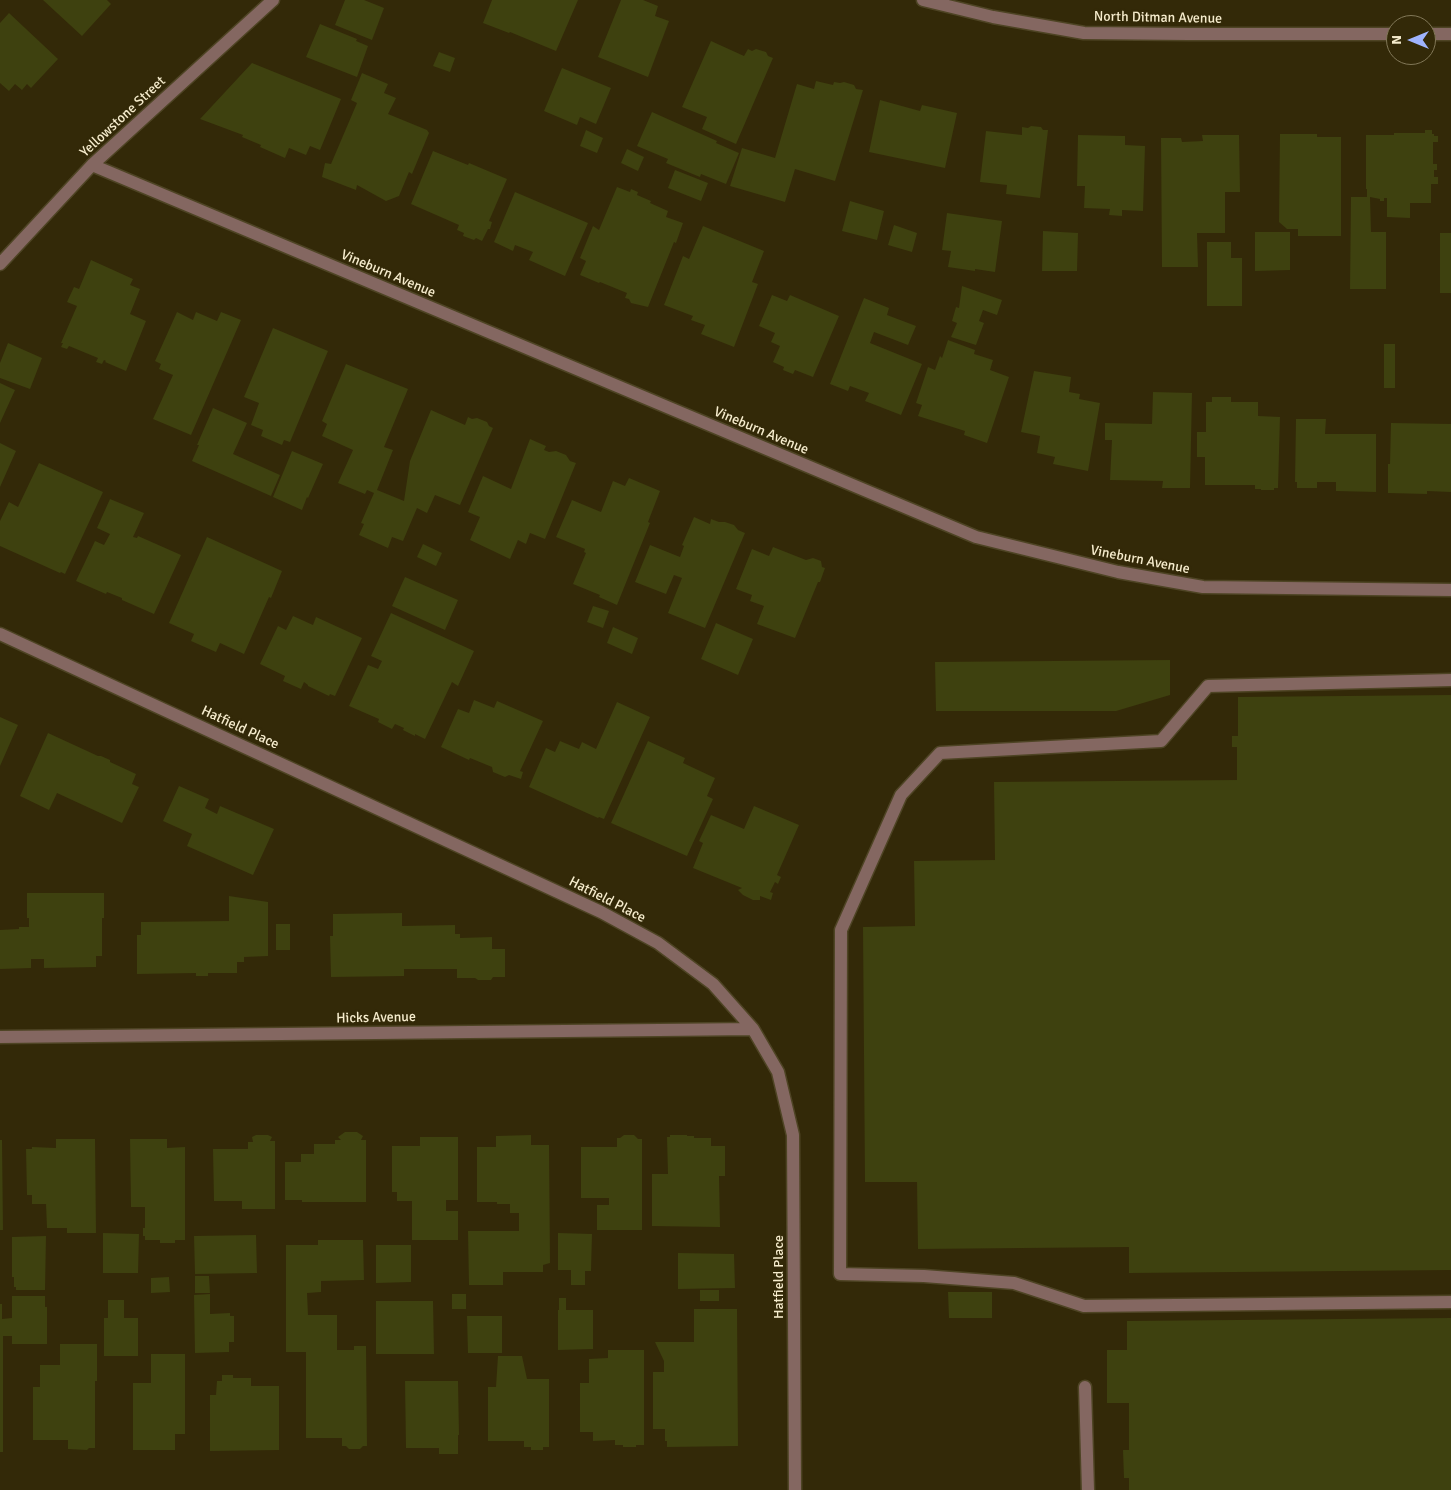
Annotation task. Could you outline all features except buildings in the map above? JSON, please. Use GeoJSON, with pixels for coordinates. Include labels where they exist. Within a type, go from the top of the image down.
{"type":"FeatureCollection","features":[{"type":"Feature","properties":{"kind":"street","name":"Yellowstone Street"},"geometry":{"type":"LineString","coordinates":[[0,264],[92,165],[273,0]]}},
{"type":"Feature","properties":{"kind":"street","name":"North Ditman Avenue"},"geometry":{"type":"LineString","coordinates":[[923,0],[993,17],[1084,33],[1386,34]]}},
{"type":"Feature","properties":{"kind":"street"},"geometry":{"type":"LineString","coordinates":[[1436,34],[1451,34]]}},
{"type":"Feature","properties":{"kind":"street","name":"Vineburn Avenue"},"geometry":{"type":"LineString","coordinates":[[92,165],[976,537],[1118,572],[1203,587],[1451,590]]}},
{"type":"Feature","properties":{"kind":"street","name":"Hatfield Place"},"geometry":{"type":"LineString","coordinates":[[0,634],[601,912],[658,944],[713,984],[753,1029],[778,1072],[793,1135],[795,1490]]}},
{"type":"Feature","properties":{"kind":"street"},"geometry":{"type":"LineString","coordinates":[[1451,680],[1208,686],[1161,741],[940,753],[900,795],[841,930],[840,1274],[924,1276],[1014,1283],[1084,1306],[1451,1302]]}},
{"type":"Feature","properties":{"kind":"street","name":"Hicks Avenue"},"geometry":{"type":"LineString","coordinates":[[0,1037],[753,1029]]}},
{"type":"Feature","properties":{"kind":"street"},"geometry":{"type":"LineString","coordinates":[[1085,1387],[1088,1490]]}}]}
